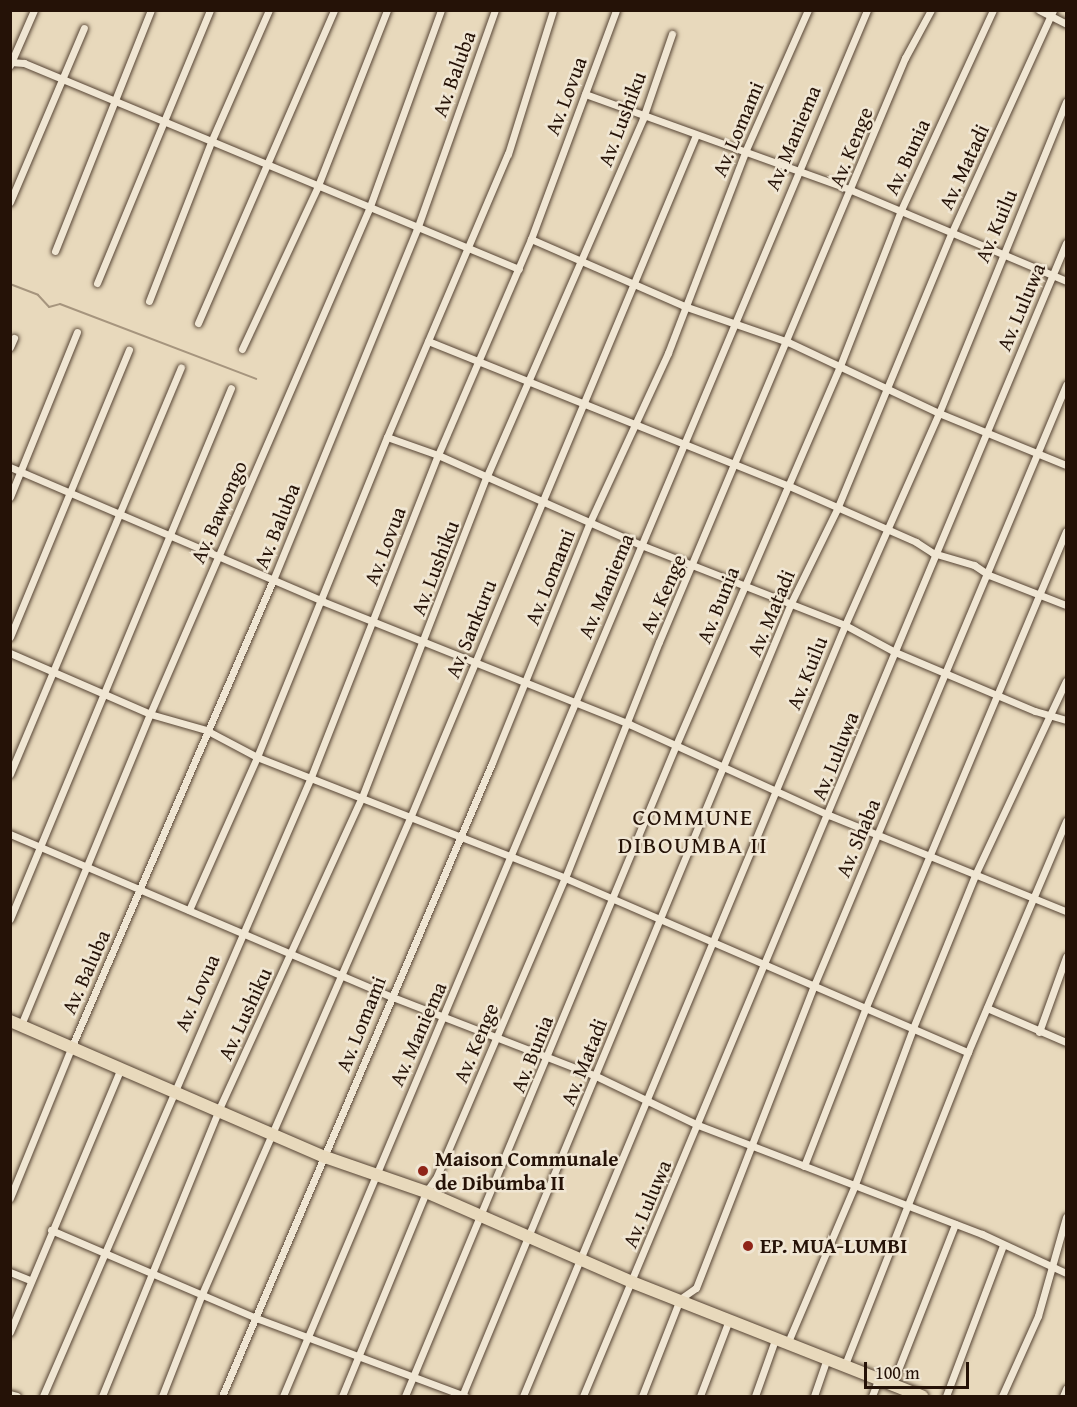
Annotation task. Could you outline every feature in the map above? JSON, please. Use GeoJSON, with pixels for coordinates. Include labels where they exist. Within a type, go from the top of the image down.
{"type":"FeatureCollection","features":[{"type":"Feature","properties":{"kind":"highway"},"geometry":{"type":"LineString","coordinates":[[16,1023],[219,1109],[325,1157],[426,1192],[481,1215],[498,1226],[531,1234],[632,1282],[681,1299],[729,1320],[782,1339],[844,1367],[922,1396]]}},
{"type":"Feature","properties":{"kind":"street"},"geometry":{"type":"LineString","coordinates":[[34,10],[11,63],[61,79],[113,104],[165,123],[317,188],[519,269]]}},
{"type":"Feature","properties":{"kind":"street"},"geometry":{"type":"LineString","coordinates":[[55,251],[152,10]]}},
{"type":"Feature","properties":{"kind":"street"},"geometry":{"type":"LineString","coordinates":[[97,283],[210,10]]}},
{"type":"Feature","properties":{"kind":"street"},"geometry":{"type":"LineString","coordinates":[[149,301],[211,142],[269,10]]}},
{"type":"Feature","properties":{"kind":"street"},"geometry":{"type":"LineString","coordinates":[[198,322],[268,166],[334,10]]}},
{"type":"Feature","properties":{"kind":"street"},"geometry":{"type":"LineString","coordinates":[[242,349],[317,188],[387,10]]}},
{"type":"Feature","properties":{"kind":"street","name":"Av. Bawongo"},"geometry":{"type":"LineString","coordinates":[[16,1023],[87,866],[150,714],[369,209],[441,10]]}},
{"type":"Feature","properties":{"kind":"street","name":"Av. Baluba"},"geometry":{"type":"LineString","coordinates":[[10,1198],[206,730],[273,580],[417,229],[495,10]]}},
{"type":"Feature","properties":{"kind":"street"},"geometry":{"type":"LineString","coordinates":[[189,910],[257,758],[387,437],[508,154],[553,10]]}},
{"type":"Feature","properties":{"kind":"street","name":"Av. Lovua"},"geometry":{"type":"LineString","coordinates":[[43,1396],[172,1089],[310,777],[374,622],[438,455],[519,269],[616,10]]}},
{"type":"Feature","properties":{"kind":"street","name":"Av. Lomami"},"geometry":{"type":"LineString","coordinates":[[222,1396],[325,1157],[390,996],[525,684],[589,524],[668,353],[684,306],[745,152],[808,10]]}},
{"type":"Feature","properties":{"kind":"street","name":"Av. Maniema"},"geometry":{"type":"LineString","coordinates":[[283,1396],[374,1174],[444,1018],[797,172],[867,10]]}},
{"type":"Feature","properties":{"kind":"street","name":"Av. Kenge"},"geometry":{"type":"LineString","coordinates":[[342,1396],[426,1192],[437,1176],[565,878],[629,724],[659,642],[695,564],[905,58],[931,10]]}},
{"type":"Feature","properties":{"kind":"street","name":"Av. Bunia"},"geometry":{"type":"LineString","coordinates":[[405,1396],[743,586],[840,366],[901,210],[993,10]]}},
{"type":"Feature","properties":{"kind":"street"},"geometry":{"type":"LineString","coordinates":[[1039,10],[1052,14],[1066,24]]}},
{"type":"Feature","properties":{"kind":"street","name":"Av. Matadi"},"geometry":{"type":"LineString","coordinates":[[463,1396],[792,603],[837,509],[952,232],[1052,14]]}},
{"type":"Feature","properties":{"kind":"street"},"geometry":{"type":"LineString","coordinates":[[10,202],[84,28]]}},
{"type":"Feature","properties":{"kind":"street","name":"Av. Lushiku"},"geometry":{"type":"LineString","coordinates":[[102,1396],[219,1109],[362,797],[425,642],[486,478],[531,381],[643,118],[672,34]]}},
{"type":"Feature","properties":{"kind":"street"},"geometry":{"type":"LineString","coordinates":[[585,94],[643,118],[851,190],[1066,281]]}},
{"type":"Feature","properties":{"kind":"street","name":"Av. Kuilu"},"geometry":{"type":"LineString","coordinates":[[523,1396],[547,1331],[582,1259],[844,625],[939,413],[1002,253],[1066,102]]}},
{"type":"Feature","properties":{"kind":"street","name":"Av. Sankuru"},"geometry":{"type":"LineString","coordinates":[[162,1396],[270,1132],[342,976],[410,818],[580,404],[599,373],[633,281],[696,135]]}},
{"type":"Feature","properties":{"kind":"street"},"geometry":{"type":"LineString","coordinates":[[531,238],[582,262],[633,281],[684,306],[788,342],[939,413],[1066,465]]}},
{"type":"Feature","properties":{"kind":"street","name":"Av. Luluwa"},"geometry":{"type":"LineString","coordinates":[[583,1396],[618,1306],[632,1282],[766,965],[937,555],[985,432],[1066,243]]}},
{"type":"Feature","properties":{"kind":"street"},"geometry":{"type":"LineString","coordinates":[[10,496],[77,332]]}},
{"type":"Feature","properties":{"kind":"street"},"geometry":{"type":"LineString","coordinates":[[10,347],[14,338]]}},
{"type":"Feature","properties":{"kind":"street"},"geometry":{"type":"LineString","coordinates":[[428,341],[531,381],[580,404],[635,423],[684,445],[787,485],[937,555],[974,566],[988,575],[1040,597],[1066,605]]}},
{"type":"Feature","properties":{"kind":"street"},"geometry":{"type":"LineString","coordinates":[[10,637],[129,350]]}},
{"type":"Feature","properties":{"kind":"street"},"geometry":{"type":"LineString","coordinates":[[10,774],[181,368]]}},
{"type":"Feature","properties":{"kind":"street","name":"Av. Shaba"},"geometry":{"type":"LineString","coordinates":[[642,1396],[681,1299],[696,1288],[815,983],[1066,386]]}},
{"type":"Feature","properties":{"kind":"street"},"geometry":{"type":"LineString","coordinates":[[10,919],[107,694],[231,388]]}},
{"type":"Feature","properties":{"kind":"street"},"geometry":{"type":"LineString","coordinates":[[387,437],[438,455],[486,478],[542,500],[589,524],[695,564],[743,586],[792,603],[945,673],[1049,716],[1066,720]]}},
{"type":"Feature","properties":{"kind":"street"},"geometry":{"type":"LineString","coordinates":[[10,467],[322,601],[726,765],[829,815],[1066,910]]}},
{"type":"Feature","properties":{"kind":"street"},"geometry":{"type":"LineString","coordinates":[[804,1166],[866,1007],[1066,531]]}},
{"type":"Feature","properties":{"kind":"street"},"geometry":{"type":"LineString","coordinates":[[10,653],[150,714],[206,730],[257,758],[362,797],[510,860],[565,878],[713,943],[815,983],[968,1052]]}},
{"type":"Feature","properties":{"kind":"street"},"geometry":{"type":"LineString","coordinates":[[755,1396],[854,1187],[913,1028],[975,875],[1066,681]]}},
{"type":"Feature","properties":{"kind":"street"},"geometry":{"type":"LineString","coordinates":[[844,1367],[968,1052],[1066,821]]}},
{"type":"Feature","properties":{"kind":"street"},"geometry":{"type":"LineString","coordinates":[[10,834],[390,996],[444,1018],[498,1035],[596,1076],[698,1125],[906,1208],[955,1224],[1066,1273]]}},
{"type":"Feature","properties":{"kind":"street"},"geometry":{"type":"LineString","coordinates":[[1039,1032],[1066,957]]}},
{"type":"Feature","properties":{"kind":"street"},"geometry":{"type":"LineString","coordinates":[[987,1008],[1066,1042]]}},
{"type":"Feature","properties":{"kind":"street"},"geometry":{"type":"LineString","coordinates":[[10,1332],[121,1068]]}},
{"type":"Feature","properties":{"kind":"street"},"geometry":{"type":"LineString","coordinates":[[1002,1396],[1038,1316],[1050,1266],[1066,1217]]}},
{"type":"Feature","properties":{"kind":"street"},"geometry":{"type":"LineString","coordinates":[[891,1385],[955,1224]]}},
{"type":"Feature","properties":{"kind":"street"},"geometry":{"type":"LineString","coordinates":[[51,1230],[256,1317],[359,1354],[463,1396]]}},
{"type":"Feature","properties":{"kind":"street"},"geometry":{"type":"LineString","coordinates":[[946,1396],[1003,1245]]}},
{"type":"Feature","properties":{"kind":"street"},"geometry":{"type":"LineString","coordinates":[[10,1272],[30,1280]]}},
{"type":"Feature","properties":{"kind":"street"},"geometry":{"type":"LineString","coordinates":[[700,1396],[729,1320]]}},
{"type":"Feature","properties":{"kind":"street"},"geometry":{"type":"LineString","coordinates":[[814,1396],[826,1359]]}},
{"type":"Feature","properties":{"kind":"street"},"geometry":{"type":"LineString","coordinates":[[872,1396],[878,1380]]}},
{"type":"Feature","properties":{"kind":"street"},"geometry":{"type":"LineString","coordinates":[[1063,1396],[1066,1389]]}},
{"type":"Feature","properties":{"kind":"street"},"geometry":{"type":"LineString","coordinates":[[10,1394],[17,1396]]}},
{"type":"Feature","properties":{"kind":"waterway"},"geometry":{"type":"LineString","coordinates":[[10,284],[38,295],[49,307],[60,304],[256,379]]}},
{"type":"Feature","properties":{"kind":"place","name":"Maison Communale de Dibumba II"},"geometry":{"type":"Point","coordinates":[423,1171]}},
{"type":"Feature","properties":{"kind":"place","name":"EP. MUA-LUMBI"},"geometry":{"type":"Point","coordinates":[748,1246]}},
{"type":"Feature","properties":{"kind":"district","name":"COMMUNE DIBOUMBA II"},"geometry":{"type":"Point","coordinates":[693,831]}}]}
